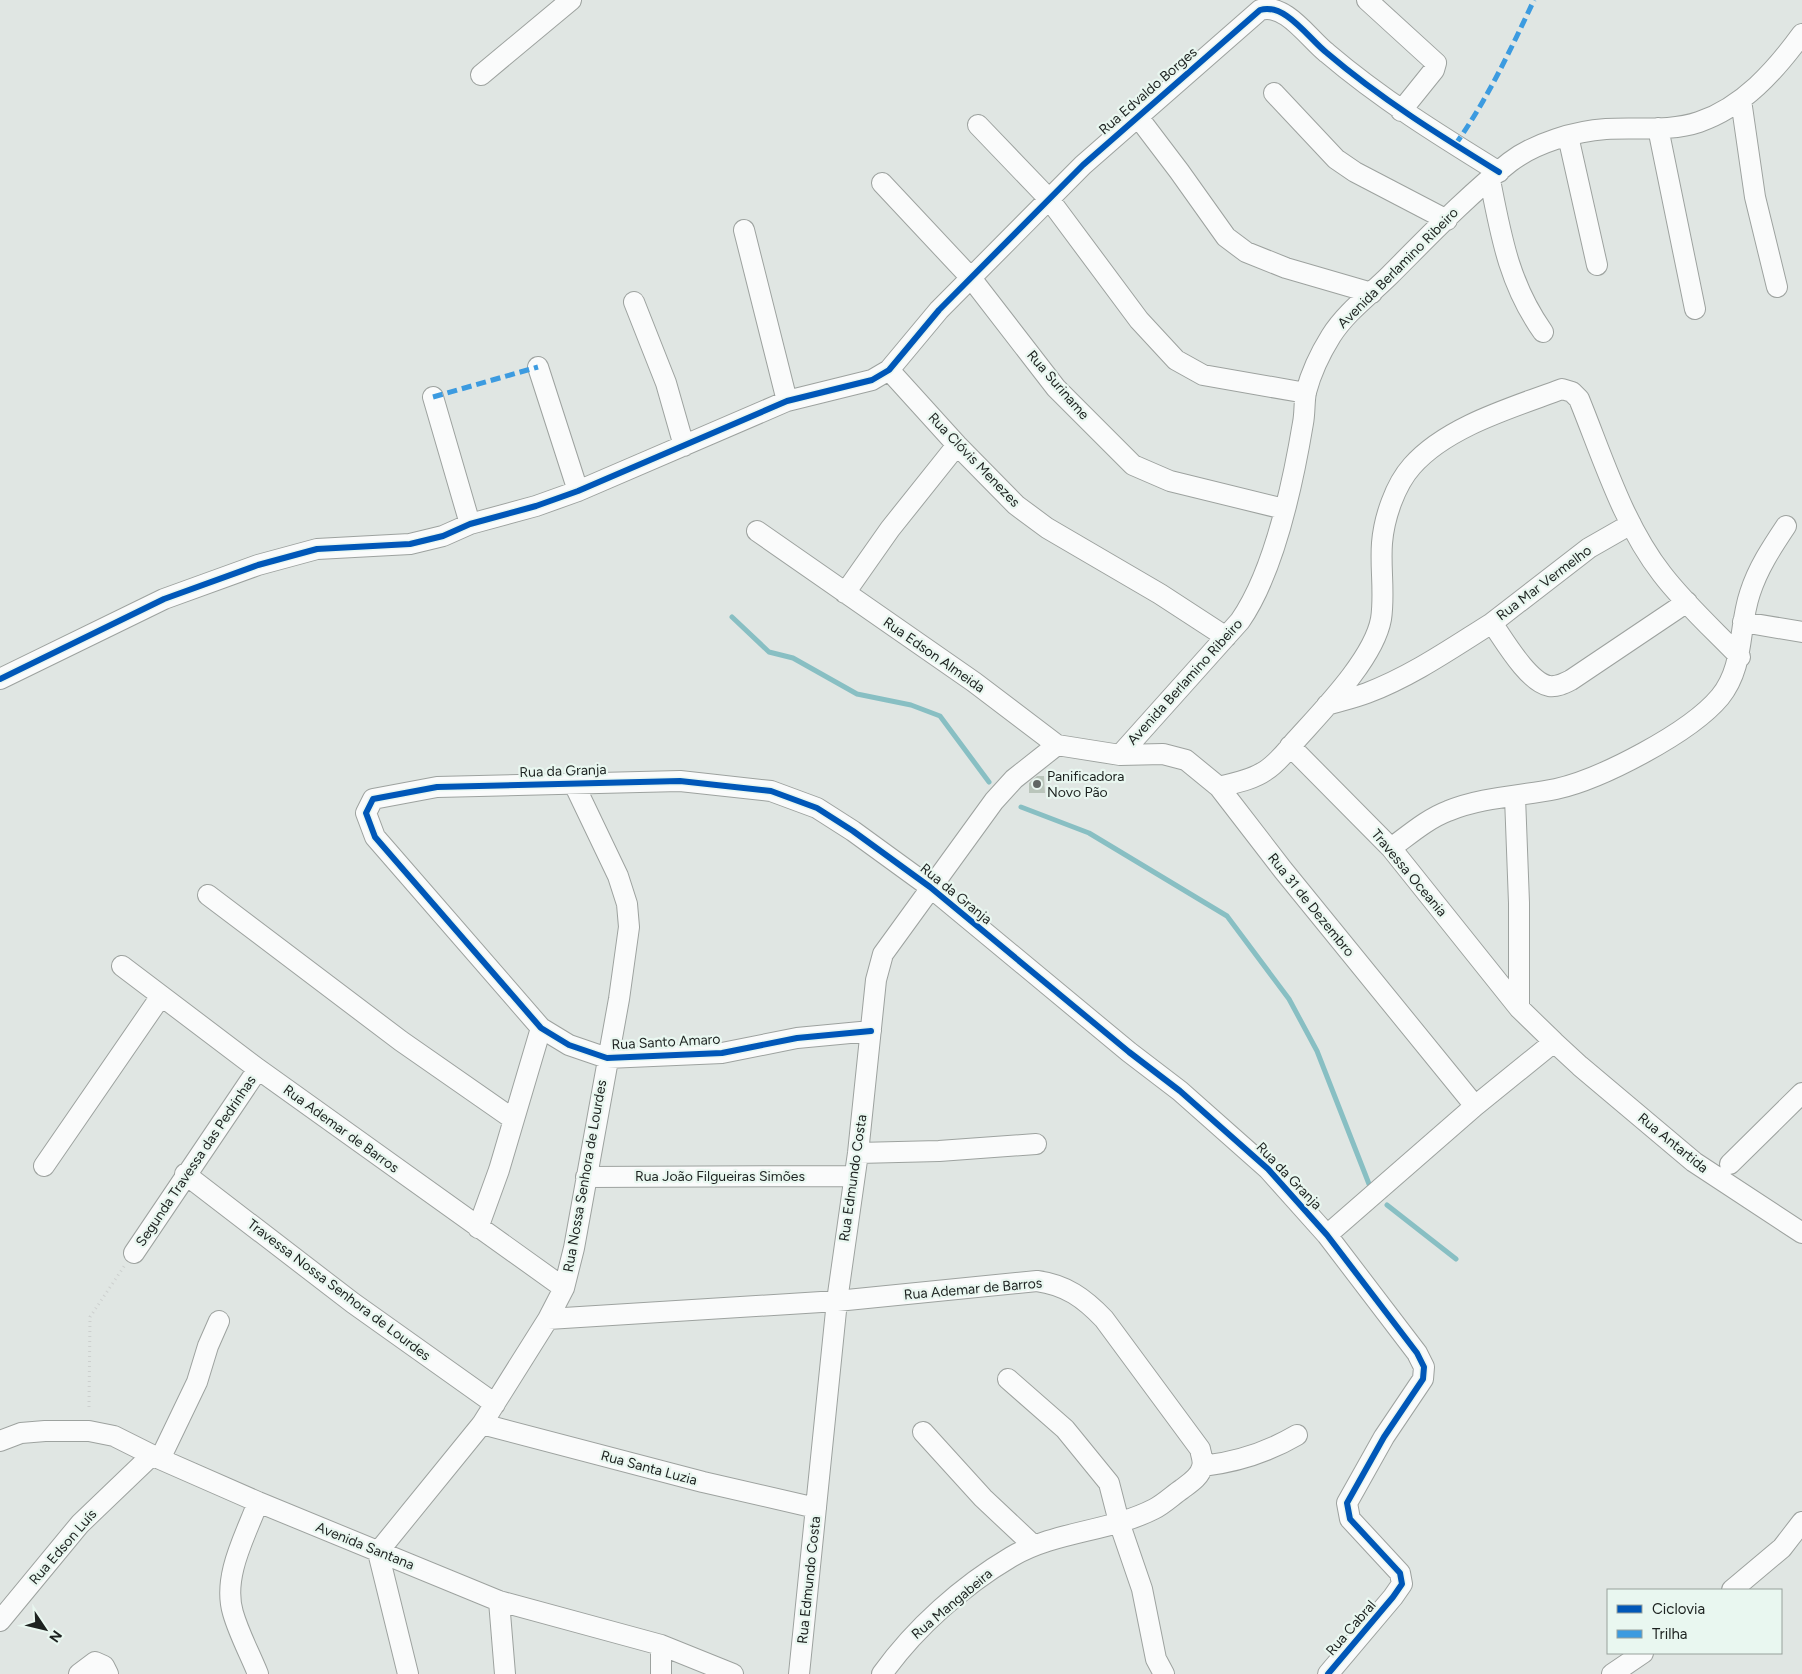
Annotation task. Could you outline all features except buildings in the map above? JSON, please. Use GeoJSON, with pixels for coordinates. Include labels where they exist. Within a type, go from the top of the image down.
{"type":"FeatureCollection","features":[{"type":"Feature","properties":{"kind":"street"},"geometry":{"type":"LineString","coordinates":[[480,75],[570,0]]}},
{"type":"Feature","properties":{"kind":"street"},"geometry":{"type":"LineString","coordinates":[[1366,0],[1436,63],[1434,70],[1401,111]]}},
{"type":"Feature","properties":{"kind":"street","name":"Rua Edvaldo Borges"},"geometry":{"type":"LineString","coordinates":[[889,370],[939,310],[1083,165],[1260,10],[1266,8],[1288,17],[1325,52],[1401,111],[1455,146],[1495,176]]}},
{"type":"Feature","properties":{"kind":"street","name":"Avenida Berlamino Ribeiro"},"geometry":{"type":"LineString","coordinates":[[1120,755],[1226,637],[1249,608],[1265,571],[1284,508],[1303,422],[1306,393],[1319,358],[1332,334],[1447,220],[1495,176],[1525,152],[1568,136],[1603,129],[1658,128],[1698,122],[1741,100],[1775,69],[1802,34]]}},
{"type":"Feature","properties":{"kind":"street"},"geometry":{"type":"LineString","coordinates":[[1274,93],[1336,159],[1355,172],[1447,220]]}},
{"type":"Feature","properties":{"kind":"street"},"geometry":{"type":"LineString","coordinates":[[1741,100],[1755,197],[1776,287]]}},
{"type":"Feature","properties":{"kind":"street"},"geometry":{"type":"LineString","coordinates":[[1138,117],[1180,171],[1226,237],[1246,252],[1279,266],[1372,293]]}},
{"type":"Feature","properties":{"kind":"street"},"geometry":{"type":"LineString","coordinates":[[978,125],[1049,199],[1138,320],[1176,360],[1202,375],[1306,393]]}},
{"type":"Feature","properties":{"kind":"street"},"geometry":{"type":"LineString","coordinates":[[1658,128],[1695,309]]}},
{"type":"Feature","properties":{"kind":"street"},"geometry":{"type":"LineString","coordinates":[[1568,136],[1597,265]]}},
{"type":"Feature","properties":{"kind":"street"},"geometry":{"type":"LineString","coordinates":[[1495,176],[1512,275],[1529,311],[1543,332]]}},
{"type":"Feature","properties":{"kind":"street","name":"Rua Suriname"},"geometry":{"type":"LineString","coordinates":[[882,183],[971,278],[1056,388],[1134,465],[1170,481],[1284,508]]}},
{"type":"Feature","properties":{"kind":"street"},"geometry":{"type":"LineString","coordinates":[[744,230],[787,401]]}},
{"type":"Feature","properties":{"kind":"street"},"geometry":{"type":"LineString","coordinates":[[634,302],[666,383],[684,446]]}},
{"type":"Feature","properties":{"kind":"street"},"geometry":{"type":"LineString","coordinates":[[538,368],[578,492]]}},
{"type":"Feature","properties":{"kind":"street"},"geometry":{"type":"LineString","coordinates":[[0,680],[164,599],[258,565],[317,549],[410,544],[443,536],[470,524],[578,492],[787,401],[872,380],[889,370]]}},
{"type":"Feature","properties":{"kind":"street","name":"Rua Clóvis Menezes"},"geometry":{"type":"LineString","coordinates":[[889,370],[957,446],[1016,505],[1047,528],[1160,594],[1226,637]]}},
{"type":"Feature","properties":{"kind":"street"},"geometry":{"type":"LineString","coordinates":[[1219,787],[1264,772],[1327,706],[1364,658],[1381,620],[1382,542],[1391,506],[1411,467],[1445,440],[1488,417],[1562,389],[1572,392],[1579,400],[1630,524],[1662,574],[1740,657]]}},
{"type":"Feature","properties":{"kind":"street"},"geometry":{"type":"LineString","coordinates":[[433,397],[470,524]]}},
{"type":"Feature","properties":{"kind":"street"},"geometry":{"type":"LineString","coordinates":[[845,593],[890,529],[957,446]]}},
{"type":"Feature","properties":{"kind":"street","name":"Rua Mar Vermelho"},"geometry":{"type":"LineString","coordinates":[[1630,524],[1589,548],[1492,623],[1527,671],[1547,686],[1558,686],[1571,680],[1687,602]]}},
{"type":"Feature","properties":{"kind":"street"},"geometry":{"type":"LineString","coordinates":[[1392,848],[1415,830],[1446,812],[1465,805],[1575,784],[1599,776],[1676,732],[1719,698],[1730,682],[1740,657],[1743,622],[1756,576],[1786,526]]}},
{"type":"Feature","properties":{"kind":"street","name":"Rua Edson Almeida"},"geometry":{"type":"LineString","coordinates":[[757,531],[974,682],[1057,745],[1120,755]]}},
{"type":"Feature","properties":{"kind":"street"},"geometry":{"type":"LineString","coordinates":[[1743,622],[1802,632]]}},
{"type":"Feature","properties":{"kind":"street"},"geometry":{"type":"LineString","coordinates":[[1327,706],[1368,693],[1399,678],[1492,623]]}},
{"type":"Feature","properties":{"kind":"street","name":"Rua Edmundo Costa"},"geometry":{"type":"LineString","coordinates":[[800,1674],[837,1301],[858,1153],[871,1031],[872,1000],[883,954],[930,887],[1005,788],[1057,745]]}},
{"type":"Feature","properties":{"kind":"street","name":"Travessa Oceania"},"geometry":{"type":"LineString","coordinates":[[1290,746],[1392,848],[1519,1008]]}},
{"type":"Feature","properties":{"kind":"street","name":"Rua 31 de Dezembro"},"geometry":{"type":"LineString","coordinates":[[1120,755],[1163,754],[1186,760],[1219,787],[1283,870],[1475,1106]]}},
{"type":"Feature","properties":{"kind":"street","name":"Rua da Granja"},"geometry":{"type":"LineString","coordinates":[[375,837],[366,813],[373,799],[384,796],[437,787],[680,780],[771,791],[817,808],[853,831],[930,887],[1122,1046],[1180,1091],[1268,1169],[1327,1235],[1417,1353],[1424,1367],[1423,1379],[1384,1436],[1347,1503],[1350,1519],[1400,1573],[1402,1584],[1393,1597]]}},
{"type":"Feature","properties":{"kind":"street","name":"Rua Nossa Senhora de Lourdes"},"geometry":{"type":"LineString","coordinates":[[378,1552],[482,1424],[548,1319],[564,1288],[574,1248],[627,952],[629,927],[627,904],[618,876],[574,784]]}},
{"type":"Feature","properties":{"kind":"street"},"geometry":{"type":"LineString","coordinates":[[1514,797],[1519,903],[1519,1008]]}},
{"type":"Feature","properties":{"kind":"street","name":"Rua Santo Amaro"},"geometry":{"type":"LineString","coordinates":[[375,837],[540,1028],[569,1045],[607,1058],[722,1052],[797,1038],[871,1031]]}},
{"type":"Feature","properties":{"kind":"street"},"geometry":{"type":"LineString","coordinates":[[208,895],[401,1041],[514,1119]]}},
{"type":"Feature","properties":{"kind":"street","name":"Rua Ademar de Barros"},"geometry":{"type":"LineString","coordinates":[[122,966],[258,1069],[564,1288]]}},
{"type":"Feature","properties":{"kind":"street"},"geometry":{"type":"LineString","coordinates":[[44,1166],[161,996]]}},
{"type":"Feature","properties":{"kind":"street","name":"Rua Antartida"},"geometry":{"type":"LineString","coordinates":[[1519,1008],[1580,1066],[1694,1162],[1802,1233]]}},
{"type":"Feature","properties":{"kind":"street"},"geometry":{"type":"LineString","coordinates":[[478,1228],[514,1119],[540,1028]]}},
{"type":"Feature","properties":{"kind":"street"},"geometry":{"type":"LineString","coordinates":[[1327,1235],[1475,1106],[1554,1042]]}},
{"type":"Feature","properties":{"kind":"street","name":"Segunda Travessa das Pedrinhas"},"geometry":{"type":"LineString","coordinates":[[134,1253],[185,1174],[258,1069]]}},
{"type":"Feature","properties":{"kind":"street"},"geometry":{"type":"LineString","coordinates":[[1730,1164],[1802,1094]]}},
{"type":"Feature","properties":{"kind":"street"},"geometry":{"type":"LineString","coordinates":[[858,1153],[939,1151],[1036,1144]]}},
{"type":"Feature","properties":{"kind":"street","name":"Travessa Nossa Senhora de Lourdes"},"geometry":{"type":"LineString","coordinates":[[185,1174],[353,1303],[495,1404]]}},
{"type":"Feature","properties":{"kind":"street","name":"Rua João Filgueiras Simões"},"geometry":{"type":"LineString","coordinates":[[586,1177],[854,1176]]}},
{"type":"Feature","properties":{"kind":"street","name":"Rua Ademar de Barros"},"geometry":{"type":"LineString","coordinates":[[548,1319],[837,1301],[1037,1280],[1063,1287],[1086,1300],[1104,1319],[1200,1449],[1203,1466]]}},
{"type":"Feature","properties":{"kind":"street"},"geometry":{"type":"LineString","coordinates":[[156,1457],[197,1382],[208,1346],[219,1321]]}},
{"type":"Feature","properties":{"kind":"street"},"geometry":{"type":"LineString","coordinates":[[1008,1379],[1064,1429],[1100,1469],[1109,1483],[1119,1522],[1142,1589],[1156,1659],[1164,1674]]}},
{"type":"Feature","properties":{"kind":"street","name":"Rua Santa Luzia"},"geometry":{"type":"LineString","coordinates":[[482,1424],[702,1482],[816,1508]]}},
{"type":"Feature","properties":{"kind":"street","name":"Avenida Santana"},"geometry":{"type":"LineString","coordinates":[[0,1441],[21,1433],[100,1432],[114,1436],[156,1457],[258,1502],[499,1601],[661,1645],[734,1674]]}},
{"type":"Feature","properties":{"kind":"street"},"geometry":{"type":"LineString","coordinates":[[923,1432],[983,1498],[1033,1545]]}},
{"type":"Feature","properties":{"kind":"street"},"geometry":{"type":"LineString","coordinates":[[1119,1522],[1154,1508],[1192,1482],[1203,1466],[1223,1464],[1274,1449],[1297,1435]]}},
{"type":"Feature","properties":{"kind":"street","name":"Rua Edson Luís"},"geometry":{"type":"LineString","coordinates":[[0,1621],[80,1524],[156,1457]]}},
{"type":"Feature","properties":{"kind":"street"},"geometry":{"type":"LineString","coordinates":[[258,1502],[232,1572],[230,1594],[233,1613],[258,1674]]}},
{"type":"Feature","properties":{"kind":"street","name":"Rua Mangabeira"},"geometry":{"type":"LineString","coordinates":[[882,1674],[909,1640],[976,1581],[1033,1545],[1119,1522]]}},
{"type":"Feature","properties":{"kind":"street"},"geometry":{"type":"LineString","coordinates":[[1733,1589],[1782,1548],[1802,1522]]}},
{"type":"Feature","properties":{"kind":"street"},"geometry":{"type":"LineString","coordinates":[[378,1552],[384,1586],[408,1674]]}},
{"type":"Feature","properties":{"kind":"street","name":"Rua Cabral"},"geometry":{"type":"LineString","coordinates":[[1328,1674],[1393,1597]]}},
{"type":"Feature","properties":{"kind":"street"},"geometry":{"type":"LineString","coordinates":[[499,1601],[505,1674]]}},
{"type":"Feature","properties":{"kind":"street"},"geometry":{"type":"LineString","coordinates":[[661,1645],[661,1674]]}},
{"type":"Feature","properties":{"kind":"street"},"geometry":{"type":"LineString","coordinates":[[1612,1674],[1642,1654]]}},
{"type":"Feature","properties":{"kind":"street"},"geometry":{"type":"LineString","coordinates":[[79,1674],[95,1662],[104,1666],[108,1674]]}},
{"type":"Feature","properties":{"kind":"path"},"geometry":{"type":"LineString","coordinates":[[89,1407],[90,1317],[134,1253]]}},
{"type":"Feature","properties":{"kind":"waterway"},"geometry":{"type":"LineString","coordinates":[[732,617],[769,652],[793,658],[857,694],[911,705],[940,716],[989,782]]}},
{"type":"Feature","properties":{"kind":"waterway"},"geometry":{"type":"LineString","coordinates":[[1021,807],[1089,833],[1227,916],[1289,999],[1317,1051],[1369,1184]]}},
{"type":"Feature","properties":{"kind":"waterway"},"geometry":{"type":"LineString","coordinates":[[1387,1205],[1456,1259]]}},
{"type":"Feature","properties":{"kind":"marked path"},"geometry":{"type":"LineString","coordinates":[[1455,145],[1488,93],[1534,0]]}},
{"type":"Feature","properties":{"kind":"marked path"},"geometry":{"type":"LineString","coordinates":[[433,397],[538,367]]}},
{"type":"Feature","properties":{"kind":"cycle path"},"geometry":{"type":"LineString","coordinates":[[0,679],[164,599],[258,565],[317,549],[410,544],[443,536],[470,524],[536,506],[578,491],[787,401],[872,380],[889,370],[939,310],[1083,165],[1260,10],[1269,9],[1287,16],[1320,47],[1368,86],[1432,130],[1499,172]]}},
{"type":"Feature","properties":{"kind":"cycle path"},"geometry":{"type":"LineString","coordinates":[[871,1031],[797,1038],[722,1053],[607,1058],[569,1045],[541,1028],[375,837],[366,813],[373,799],[437,787],[680,781],[771,791],[817,808],[853,831],[930,887],[1129,1052],[1180,1091],[1268,1169],[1327,1235],[1417,1353],[1424,1367],[1423,1379],[1384,1437],[1347,1503],[1350,1519],[1400,1573],[1402,1584],[1328,1674]]}},
{"type":"Feature","properties":{"kind":"place","name":"Panificadora Novo Pão"},"geometry":{"type":"Point","coordinates":[1037,784]}}]}
